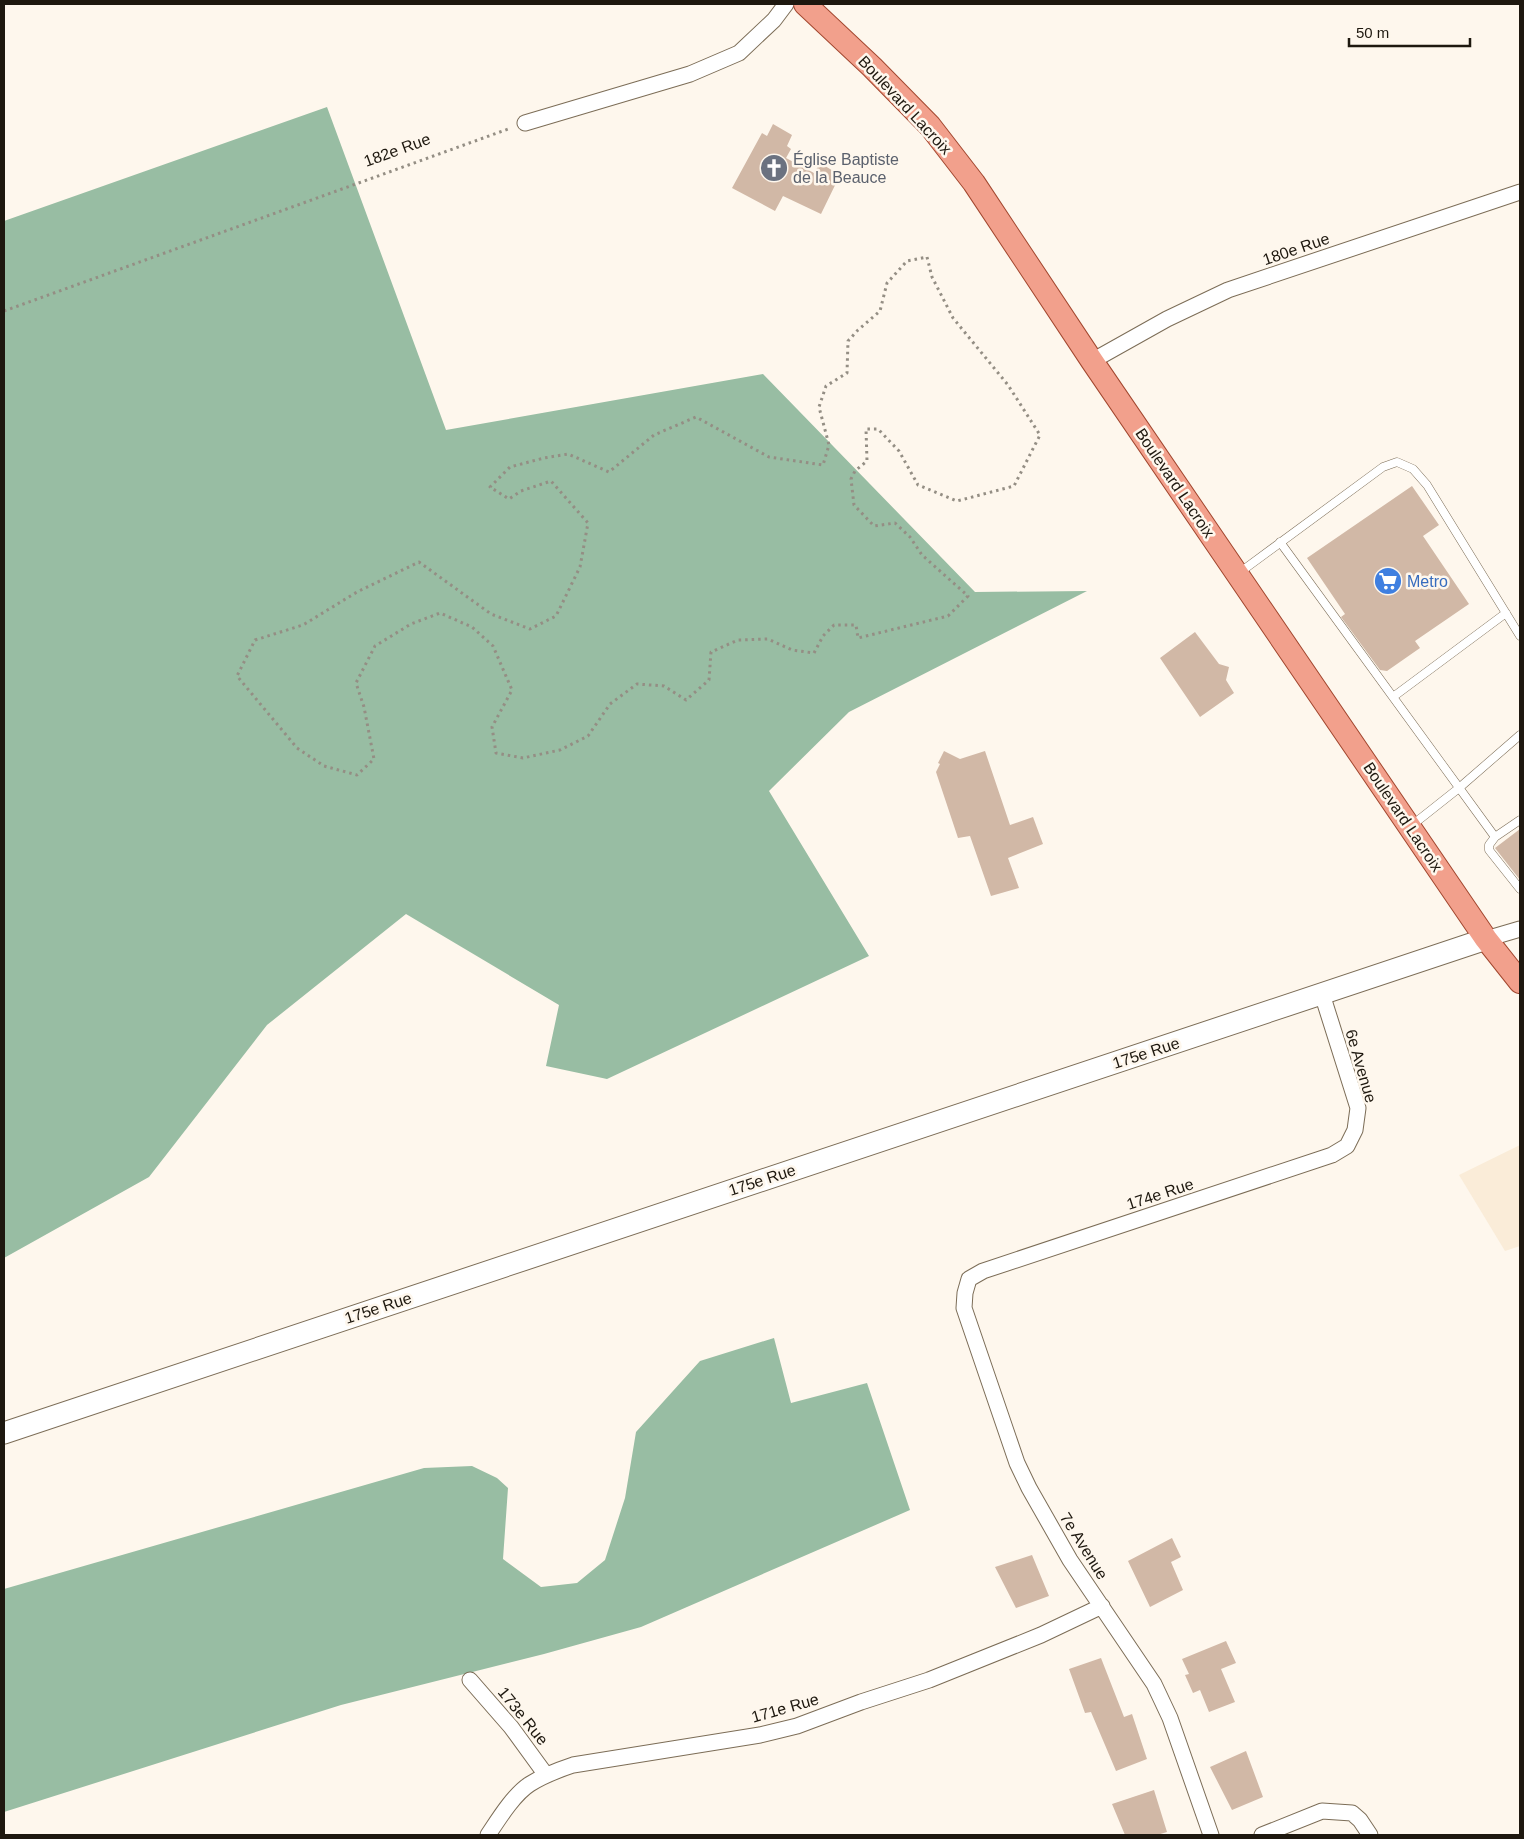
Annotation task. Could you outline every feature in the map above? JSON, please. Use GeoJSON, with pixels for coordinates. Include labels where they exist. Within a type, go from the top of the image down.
{"type":"FeatureCollection","features":[{"type":"Feature","properties":{"kind":"main road","name":"Boulevard Lacroix"},"geometry":{"type":"LineString","coordinates":[[805,4],[872,67],[930,126],[980,190],[1092,360],[1409,827],[1486,939],[1520,982]]}},
{"type":"Feature","properties":{"kind":"street"},"geometry":{"type":"LineString","coordinates":[[525,123],[690,74],[740,54],[774,20],[786,4]]}},
{"type":"Feature","properties":{"kind":"street","name":"180e Rue"},"geometry":{"type":"LineString","coordinates":[[1092,360],[1167,319],[1228,290],[1520,192]]}},
{"type":"Feature","properties":{"kind":"street","name":"175e Rue"},"geometry":{"type":"LineString","coordinates":[[4,1433],[1520,929]]}},
{"type":"Feature","properties":{"kind":"street","name":"6e Avenue"},"geometry":{"type":"LineString","coordinates":[[1322,994],[1358,1108],[1355,1130],[1347,1146]]}},
{"type":"Feature","properties":{"kind":"street","name":"174e Rue"},"geometry":{"type":"LineString","coordinates":[[983,1271],[1332,1154],[1347,1146]]}},
{"type":"Feature","properties":{"kind":"street","name":"7e Avenue"},"geometry":{"type":"LineString","coordinates":[[983,1271],[969,1279],[965,1293],[964,1308],[1017,1463],[1070,1560],[1158,1692],[1170,1718],[1211,1835]]}},
{"type":"Feature","properties":{"kind":"street","name":"171e Rue"},"geometry":{"type":"LineString","coordinates":[[488,1835],[512,1802],[528,1785],[546,1775],[573,1765],[760,1735],[797,1726],[861,1702],[929,1680],[1042,1635],[1102,1606]]}},
{"type":"Feature","properties":{"kind":"street","name":"173e Rue"},"geometry":{"type":"LineString","coordinates":[[470,1680],[512,1727],[546,1775]]}},
{"type":"Feature","properties":{"kind":"street"},"geometry":{"type":"LineString","coordinates":[[1262,1835],[1322,1811],[1352,1813],[1360,1820],[1370,1835]]}},
{"type":"Feature","properties":{"kind":"lane"},"geometry":{"type":"LineString","coordinates":[[1237,574],[1383,467],[1398,462],[1413,469],[1427,485],[1520,636]]}},
{"type":"Feature","properties":{"kind":"lane"},"geometry":{"type":"LineString","coordinates":[[1280,542],[1495,837]]}},
{"type":"Feature","properties":{"kind":"lane"},"geometry":{"type":"LineString","coordinates":[[1393,697],[1506,613]]}},
{"type":"Feature","properties":{"kind":"lane"},"geometry":{"type":"LineString","coordinates":[[1409,827],[1460,788],[1520,735]]}},
{"type":"Feature","properties":{"kind":"lane"},"geometry":{"type":"LineString","coordinates":[[1520,820],[1495,837],[1489,845],[1489,850],[1520,889]]}},
{"type":"Feature","properties":{"kind":"path","name":"182e Rue"},"geometry":{"type":"LineString","coordinates":[[4,311],[525,123]]}},
{"type":"Feature","properties":{"kind":"path"},"geometry":{"type":"LineString","coordinates":[[927,257],[932,277],[953,318],[1008,385],[1040,435],[1014,486],[957,501],[918,485],[899,451],[878,429],[866,429],[867,461],[855,471],[851,479],[854,504],[874,526],[895,524],[910,537],[922,555],[968,596],[948,616],[858,638],[856,624],[834,625],[823,636],[814,653],[792,650],[768,639],[738,640],[711,652],[709,680],[686,700],[664,686],[637,684],[610,704],[588,736],[560,750],[523,758],[496,753],[492,727],[512,690],[493,646],[472,627],[440,613],[411,624],[374,646],[356,683],[364,707],[374,759],[357,775],[324,766],[296,748],[237,676],[255,640],[303,625],[357,592],[419,562],[491,614],[530,629],[556,616],[580,567],[588,523],[551,482],[521,491],[509,498],[490,487],[510,467],[568,454],[609,472],[654,435],[696,417],[770,457],[823,465],[830,445],[819,407],[826,386],[847,373],[848,341],[880,311],[887,283],[907,261],[927,257]]}},
{"type":"Feature","properties":{"kind":"shaded area"},"geometry":{"type":"Polygon","coordinates":[[[1520,1145],[1520,1246],[1505,1251],[1459,1175],[1520,1145]]]}},
{"type":"Feature","properties":{"kind":"green space"},"geometry":{"type":"Polygon","coordinates":[[[327,107],[446,430],[763,374],[975,592],[1087,591],[849,712],[769,791],[869,956],[607,1079],[546,1066],[559,1005],[406,914],[267,1025],[149,1177],[4,1258],[4,221],[327,107]]]}},
{"type":"Feature","properties":{"kind":"green space"},"geometry":{"type":"Polygon","coordinates":[[[774,1338],[791,1403],[867,1383],[910,1510],[641,1627],[544,1654],[341,1705],[4,1812],[4,1589],[424,1468],[472,1466],[497,1478],[508,1488],[503,1559],[541,1587],[577,1583],[605,1560],[625,1498],[636,1432],[700,1361],[774,1338]]]}},
{"type":"Feature","properties":{"kind":"building","name":"Église Baptiste de la Beauce"},"geometry":{"type":"Polygon","coordinates":[[[773,124],[792,135],[787,146],[791,149],[786,158],[814,173],[820,163],[840,175],[821,214],[783,196],[775,211],[732,188],[762,133],[767,136],[773,124]]]}},
{"type":"Feature","properties":{"kind":"building","name":"Metro"},"geometry":{"type":"Polygon","coordinates":[[[1412,486],[1439,525],[1423,536],[1469,604],[1415,641],[1420,648],[1387,671],[1380,670],[1341,617],[1345,614],[1307,558],[1412,486]]]}},
{"type":"Feature","properties":{"kind":"building"},"geometry":{"type":"Polygon","coordinates":[[[1195,632],[1219,664],[1229,667],[1226,680],[1234,693],[1200,717],[1160,658],[1195,632]]]}},
{"type":"Feature","properties":{"kind":"building"},"geometry":{"type":"Polygon","coordinates":[[[944,751],[960,759],[985,751],[1010,825],[1033,817],[1043,844],[1008,858],[1019,888],[991,896],[970,836],[958,838],[936,772],[944,751]]]}},
{"type":"Feature","properties":{"kind":"building"},"geometry":{"type":"Polygon","coordinates":[[[1520,829],[1520,880],[1495,848],[1520,829]]]}},
{"type":"Feature","properties":{"kind":"building"},"geometry":{"type":"Polygon","coordinates":[[[1172,1538],[1181,1557],[1171,1562],[1183,1590],[1150,1607],[1128,1561],[1172,1538]]]}},
{"type":"Feature","properties":{"kind":"building"},"geometry":{"type":"Polygon","coordinates":[[[1032,1555],[1049,1596],[1016,1608],[995,1567],[1032,1555]]]}},
{"type":"Feature","properties":{"kind":"building"},"geometry":{"type":"Polygon","coordinates":[[[1226,1641],[1236,1663],[1221,1669],[1235,1702],[1209,1712],[1200,1690],[1193,1693],[1185,1675],[1189,1674],[1182,1659],[1226,1641]]]}},
{"type":"Feature","properties":{"kind":"building"},"geometry":{"type":"Polygon","coordinates":[[[1101,1658],[1124,1717],[1132,1714],[1147,1759],[1116,1771],[1091,1712],[1085,1713],[1069,1669],[1101,1658]]]}},
{"type":"Feature","properties":{"kind":"building"},"geometry":{"type":"Polygon","coordinates":[[[1246,1751],[1263,1797],[1232,1810],[1210,1767],[1246,1751]]]}},
{"type":"Feature","properties":{"kind":"building"},"geometry":{"type":"Polygon","coordinates":[[[1154,1790],[1167,1832],[1157,1835],[1125,1835],[1112,1804],[1154,1790]]]}},
{"type":"Feature","properties":{"kind":"place","name":"Église Baptiste de la Beauce"},"geometry":{"type":"Point","coordinates":[774,168]}},
{"type":"Feature","properties":{"kind":"place","name":"Metro"},"geometry":{"type":"Point","coordinates":[1388,581]}}]}
